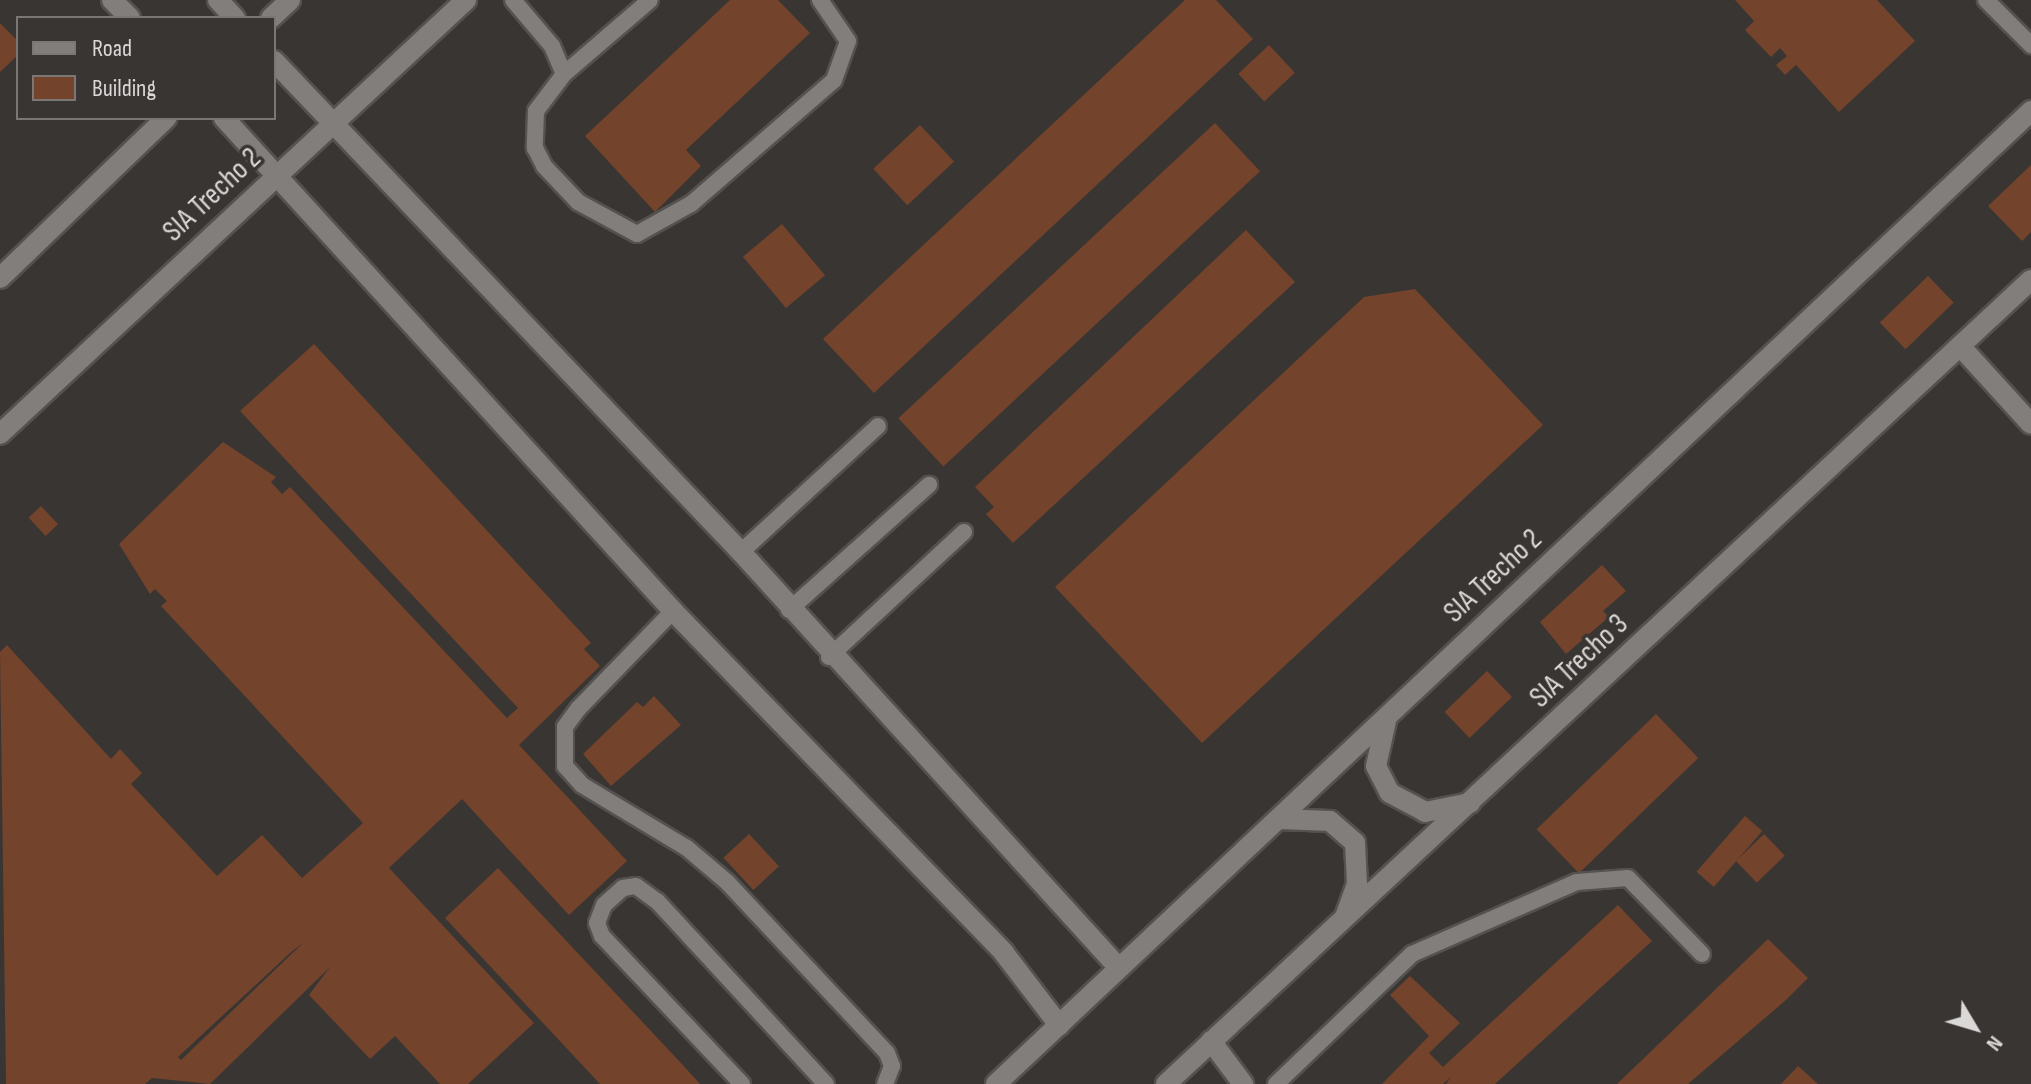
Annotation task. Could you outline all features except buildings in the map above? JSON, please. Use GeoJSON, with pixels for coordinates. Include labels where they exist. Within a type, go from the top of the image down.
{"type":"FeatureCollection","features":[{"type":"Feature","properties":{"kind":"main road"},"geometry":{"type":"LineString","coordinates":[[112,0],[128,16]]}},
{"type":"Feature","properties":{"kind":"main road"},"geometry":{"type":"LineString","coordinates":[[218,0],[233,16]]}},
{"type":"Feature","properties":{"kind":"main road"},"geometry":{"type":"LineString","coordinates":[[273,16],[290,0]]}},
{"type":"Feature","properties":{"kind":"main road","name":"SIA Trecho 2"},"geometry":{"type":"LineString","coordinates":[[0,434],[466,0]]}},
{"type":"Feature","properties":{"kind":"main road"},"geometry":{"type":"LineString","coordinates":[[276,63],[741,552],[829,657],[1119,968]]}},
{"type":"Feature","properties":{"kind":"main road","name":"SIA Trecho 2"},"geometry":{"type":"LineString","coordinates":[[996,1084],[2031,111]]}},
{"type":"Feature","properties":{"kind":"main road"},"geometry":{"type":"LineString","coordinates":[[0,278],[164,120]]}},
{"type":"Feature","properties":{"kind":"main road"},"geometry":{"type":"LineString","coordinates":[[226,120],[673,611],[1004,953],[1059,1025]]}},
{"type":"Feature","properties":{"kind":"main road","name":"SIA Trecho 3"},"geometry":{"type":"LineString","coordinates":[[1166,1084],[2031,280]]}},
{"type":"Feature","properties":{"kind":"main road"},"geometry":{"type":"LineString","coordinates":[[1960,346],[2031,424]]}},
{"type":"Feature","properties":{"kind":"main road"},"geometry":{"type":"LineString","coordinates":[[1387,717],[1376,766],[1390,793],[1425,812],[1471,802]]}},
{"type":"Feature","properties":{"kind":"main road"},"geometry":{"type":"LineString","coordinates":[[1280,819],[1330,821],[1355,843],[1357,884],[1343,921]]}},
{"type":"Feature","properties":{"kind":"main road"},"geometry":{"type":"LineString","coordinates":[[1211,1041],[1243,1084]]}},
{"type":"Feature","properties":{"kind":"lane"},"geometry":{"type":"LineString","coordinates":[[513,0],[552,46],[564,74]]}},
{"type":"Feature","properties":{"kind":"lane"},"geometry":{"type":"LineString","coordinates":[[650,0],[564,74],[536,111],[535,148],[578,202],[637,234],[691,204],[834,80],[848,41],[820,0]]}},
{"type":"Feature","properties":{"kind":"lane"},"geometry":{"type":"LineString","coordinates":[[1986,0],[2031,45]]}},
{"type":"Feature","properties":{"kind":"lane"},"geometry":{"type":"LineString","coordinates":[[741,552],[878,426]]}},
{"type":"Feature","properties":{"kind":"lane"},"geometry":{"type":"LineString","coordinates":[[789,610],[929,485]]}},
{"type":"Feature","properties":{"kind":"lane"},"geometry":{"type":"LineString","coordinates":[[829,657],[964,532]]}},
{"type":"Feature","properties":{"kind":"lane"},"geometry":{"type":"LineString","coordinates":[[673,611],[578,709],[565,727],[565,766],[582,785],[687,848],[727,882],[887,1053],[892,1066],[885,1084]]}},
{"type":"Feature","properties":{"kind":"lane"},"geometry":{"type":"LineString","coordinates":[[1276,1084],[1412,954],[1577,882],[1628,878],[1702,954]]}},
{"type":"Feature","properties":{"kind":"lane"},"geometry":{"type":"LineString","coordinates":[[742,1084],[602,936],[597,923],[604,905],[623,888],[636,886],[657,901],[826,1084]]}}]}
